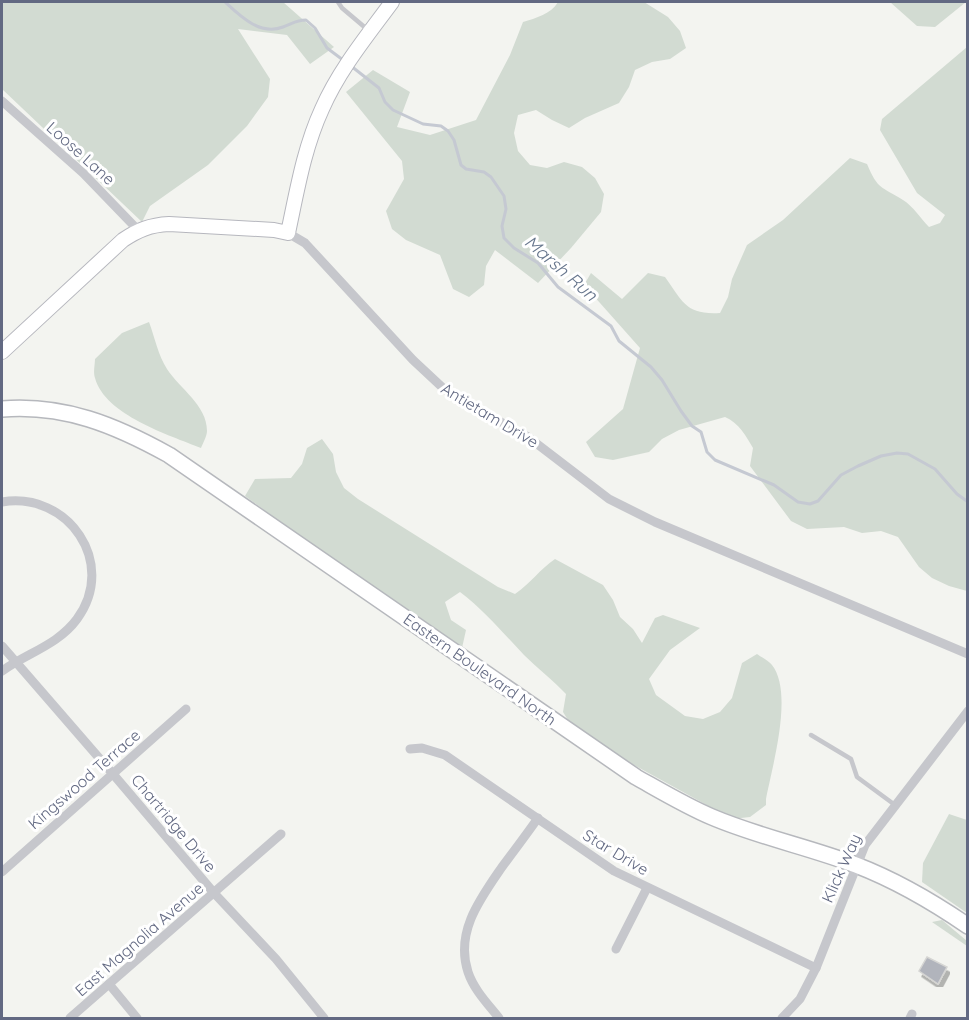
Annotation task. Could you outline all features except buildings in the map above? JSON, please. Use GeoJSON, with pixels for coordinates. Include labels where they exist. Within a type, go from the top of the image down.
{"type":"FeatureCollection","features":[{"type":"Feature","properties":{"kind":"main road","name":"Eastern Boulevard North"},"geometry":{"type":"LineString","coordinates":[[2,409],[21,407],[57,411],[100,422],[142,440],[169,455],[636,777],[713,818],[856,865],[911,891],[968,926]]}},
{"type":"Feature","properties":{"kind":"street"},"geometry":{"type":"LineString","coordinates":[[288,233],[305,157],[322,108],[353,55],[392,2]]}},
{"type":"Feature","properties":{"kind":"street","name":"Loose Lane"},"geometry":{"type":"LineString","coordinates":[[2,101],[83,173],[138,230]]}},
{"type":"Feature","properties":{"kind":"street","name":"Antietam Drive"},"geometry":{"type":"LineString","coordinates":[[2,352],[123,240],[138,230],[158,224],[169,224],[274,230],[288,233],[305,243],[413,360],[443,388],[528,437],[609,499],[655,522],[968,654]]}},
{"type":"Feature","properties":{"kind":"street"},"geometry":{"type":"LineString","coordinates":[[2,502],[25,501],[59,513],[72,524],[81,537],[88,553],[91,570],[90,588],[78,618],[67,631],[53,642],[2,671]]}},
{"type":"Feature","properties":{"kind":"street","name":"Chartridge Drive"},"geometry":{"type":"LineString","coordinates":[[2,646],[214,893],[276,959],[324,1018]]}},
{"type":"Feature","properties":{"kind":"street","name":"Kingswood Terrace"},"geometry":{"type":"LineString","coordinates":[[2,872],[186,709]]}},
{"type":"Feature","properties":{"kind":"street","name":"Klick Way"},"geometry":{"type":"LineString","coordinates":[[782,1018],[800,999],[816,968],[856,865],[871,836],[968,711]]}},
{"type":"Feature","properties":{"kind":"street","name":"Star Drive"},"geometry":{"type":"LineString","coordinates":[[410,749],[422,748],[445,755],[601,863],[647,888],[816,968]]}},
{"type":"Feature","properties":{"kind":"street"},"geometry":{"type":"LineString","coordinates":[[499,1018],[479,994],[468,973],[465,937],[478,901],[537,818]]}},
{"type":"Feature","properties":{"kind":"street","name":"East Magnolia Avenue"},"geometry":{"type":"LineString","coordinates":[[70,1018],[281,834]]}},
{"type":"Feature","properties":{"kind":"street"},"geometry":{"type":"LineString","coordinates":[[616,949],[647,888]]}},
{"type":"Feature","properties":{"kind":"street"},"geometry":{"type":"LineString","coordinates":[[109,984],[137,1018]]}},
{"type":"Feature","properties":{"kind":"lane"},"geometry":{"type":"LineString","coordinates":[[338,2],[370,32]]}},
{"type":"Feature","properties":{"kind":"lane"},"geometry":{"type":"LineString","coordinates":[[811,735],[846,755],[854,764],[857,777],[895,805]]}},
{"type":"Feature","properties":{"kind":"shaded area"},"geometry":{"type":"Polygon","coordinates":[[[2,2],[283,2],[334,47],[310,64],[287,35],[238,29],[270,79],[268,97],[247,126],[208,165],[150,206],[142,222],[2,89],[2,2]]]}},
{"type":"Feature","properties":{"kind":"shaded area"},"geometry":{"type":"Polygon","coordinates":[[[558,2],[644,2],[668,17],[680,31],[686,48],[670,59],[652,62],[635,70],[629,87],[619,103],[569,128],[536,110],[518,115],[514,133],[518,151],[530,165],[547,168],[564,162],[582,167],[595,178],[604,194],[601,212],[538,283],[495,250],[486,266],[484,285],[469,297],[453,289],[440,255],[406,240],[392,229],[386,211],[404,179],[402,161],[346,92],[373,70],[410,92],[397,127],[430,135],[476,120],[510,55],[523,22],[547,13],[558,2]]]}},
{"type":"Feature","properties":{"kind":"shaded area"},"geometry":{"type":"Polygon","coordinates":[[[890,2],[966,2],[935,27],[917,26],[890,2]]]}},
{"type":"Feature","properties":{"kind":"shaded area"},"geometry":{"type":"Polygon","coordinates":[[[967,47],[967,591],[932,578],[919,567],[898,537],[881,531],[862,533],[844,527],[807,529],[791,521],[750,466],[753,448],[748,439],[738,426],[725,417],[679,430],[662,439],[649,452],[613,460],[595,457],[586,442],[623,409],[640,348],[584,285],[591,273],[622,299],[648,273],[665,277],[681,300],[692,309],[700,312],[720,313],[747,245],[783,220],[850,158],[867,164],[877,183],[907,203],[929,227],[940,223],[945,215],[917,193],[880,130],[882,119],[967,47]]]}},
{"type":"Feature","properties":{"kind":"shaded area"},"geometry":{"type":"Polygon","coordinates":[[[149,322],[164,364],[203,413],[207,431],[201,448],[156,430],[124,413],[101,391],[95,378],[95,359],[122,333],[149,322]]]}},
{"type":"Feature","properties":{"kind":"shaded area"},"geometry":{"type":"Polygon","coordinates":[[[322,439],[333,454],[336,472],[344,488],[498,587],[515,594],[555,559],[603,585],[620,617],[633,629],[642,643],[655,618],[663,615],[700,628],[670,650],[649,679],[656,695],[685,716],[703,719],[720,712],[732,698],[742,663],[757,654],[769,662],[778,677],[781,711],[780,730],[766,805],[750,817],[732,819],[576,733],[563,712],[566,694],[524,655],[486,614],[460,592],[445,602],[451,620],[466,630],[462,648],[443,645],[433,634],[245,496],[255,479],[291,478],[302,464],[307,448],[322,439]]]}},
{"type":"Feature","properties":{"kind":"shaded area"},"geometry":{"type":"Polygon","coordinates":[[[949,814],[967,820],[967,913],[922,882],[923,863],[949,814]]]}},
{"type":"Feature","properties":{"kind":"shaded area"},"geometry":{"type":"Polygon","coordinates":[[[942,920],[967,941],[967,946],[932,922],[942,920]]]}},
{"type":"Feature","properties":{"kind":"waterway","name":"Marsh Run"},"geometry":{"type":"LineString","coordinates":[[225,2],[251,23],[266,29],[275,29],[306,20],[315,28],[327,48],[343,60]]}},
{"type":"Feature","properties":{"kind":"waterway","name":"Marsh Run"},"geometry":{"type":"LineString","coordinates":[[351,66],[379,88],[385,102],[393,110],[423,124],[441,126],[448,131],[454,140],[461,165],[466,169],[484,172],[491,177],[504,196],[506,209],[502,226],[504,238],[514,248],[538,263],[558,287],[611,326],[619,341],[651,367],[692,426],[701,432],[707,452],[715,460],[774,485],[798,502],[810,504],[818,501],[841,475],[858,466],[881,456],[897,453],[908,454],[935,469],[957,494],[968,502]]}}]}
